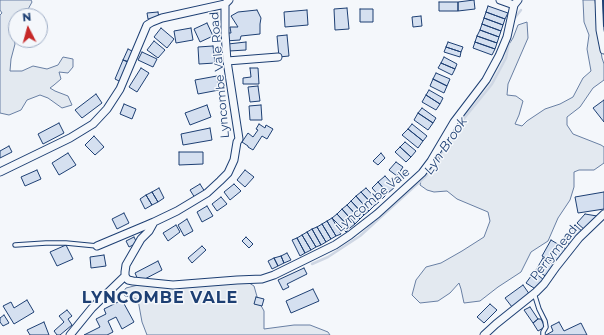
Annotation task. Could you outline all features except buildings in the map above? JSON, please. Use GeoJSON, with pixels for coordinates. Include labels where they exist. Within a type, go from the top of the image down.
{"type":"FeatureCollection","features":[{"type":"Feature","properties":{"kind":"street"},"geometry":{"type":"LineString","coordinates":[[500,0],[516,2]]}},
{"type":"Feature","properties":{"kind":"street"},"geometry":{"type":"LineString","coordinates":[[599,0],[600,30],[604,50]]}},
{"type":"Feature","properties":{"kind":"street"},"geometry":{"type":"LineString","coordinates":[[0,172],[70,138],[98,119],[120,90],[147,25],[162,18],[227,2]]}},
{"type":"Feature","properties":{"kind":"street","name":"Lyncombe Vale Road"},"geometry":{"type":"LineString","coordinates":[[70,335],[92,308],[125,276],[126,265],[141,239],[149,231],[154,222],[177,211],[207,193],[228,173],[234,160],[237,142],[239,139],[224,33],[227,2]]}},
{"type":"Feature","properties":{"kind":"street","name":"Lyncombe Vale"},"geometry":{"type":"LineString","coordinates":[[125,276],[128,280],[133,281],[173,285],[262,279],[274,275],[335,245],[350,235],[377,214],[422,173],[431,161],[454,122],[490,74],[507,37],[516,2]]}},
{"type":"Feature","properties":{"kind":"street"},"geometry":{"type":"LineString","coordinates":[[227,61],[278,57]]}},
{"type":"Feature","properties":{"kind":"street","name":"Perrymead"},"geometry":{"type":"LineString","coordinates":[[484,335],[544,284],[579,238],[604,214]]}},
{"type":"Feature","properties":{"kind":"street"},"geometry":{"type":"LineString","coordinates":[[98,246],[154,222]]}},
{"type":"Feature","properties":{"kind":"lane"},"geometry":{"type":"LineString","coordinates":[[15,246],[66,243],[98,246]]}},
{"type":"Feature","properties":{"kind":"lane"},"geometry":{"type":"LineString","coordinates":[[534,293],[545,321],[546,327],[543,335]]}},
{"type":"Feature","properties":{"kind":"shaded area"},"geometry":{"type":"Polygon","coordinates":[[[0,0],[31,0],[32,2],[29,8],[8,8],[8,48],[14,48],[10,71],[22,71],[33,66],[47,69],[58,65],[63,57],[73,59],[73,67],[68,73],[59,72],[61,79],[50,88],[68,96],[72,105],[62,108],[48,98],[40,95],[27,100],[21,110],[9,115],[0,113],[0,15],[2,13],[0,10],[0,0]]]}},
{"type":"Feature","properties":{"kind":"shaded area"},"geometry":{"type":"Polygon","coordinates":[[[583,0],[595,0],[600,45],[604,64],[604,80],[593,88],[580,107],[567,117],[567,125],[573,134],[604,147],[604,163],[594,170],[579,170],[574,172],[574,187],[570,200],[558,218],[548,241],[531,252],[521,272],[480,301],[464,303],[459,283],[450,293],[438,301],[420,303],[412,295],[416,280],[426,267],[441,263],[484,237],[490,221],[488,212],[457,199],[447,191],[434,192],[427,190],[420,185],[422,176],[430,166],[439,160],[446,141],[513,38],[518,25],[527,22],[528,38],[508,84],[507,95],[516,96],[523,101],[515,124],[522,126],[545,109],[560,104],[573,97],[583,78],[591,71],[587,49],[589,35],[584,22],[583,0]]]}},
{"type":"Feature","properties":{"kind":"shaded area"},"geometry":{"type":"Polygon","coordinates":[[[246,281],[254,286],[258,300],[264,311],[264,329],[294,325],[310,325],[328,332],[330,335],[147,335],[142,322],[138,300],[125,296],[123,292],[126,288],[138,285],[171,286],[246,281]]]}},
{"type":"Feature","properties":{"kind":"waterway","name":"Lyn Brook"},"geometry":{"type":"LineString","coordinates":[[514,19],[521,10]]}},
{"type":"Feature","properties":{"kind":"waterway","name":"Lyn Brook"},"geometry":{"type":"LineString","coordinates":[[312,264],[328,257],[360,236],[426,176],[457,127],[492,84],[506,58],[510,37]]}},
{"type":"Feature","properties":{"kind":"wall"},"geometry":{"type":"LineString","coordinates":[[603,0],[604,26]]}},
{"type":"Feature","properties":{"kind":"district","name":"LYNCOMBE VALE"},"geometry":{"type":"Point","coordinates":[160,298]}}]}
